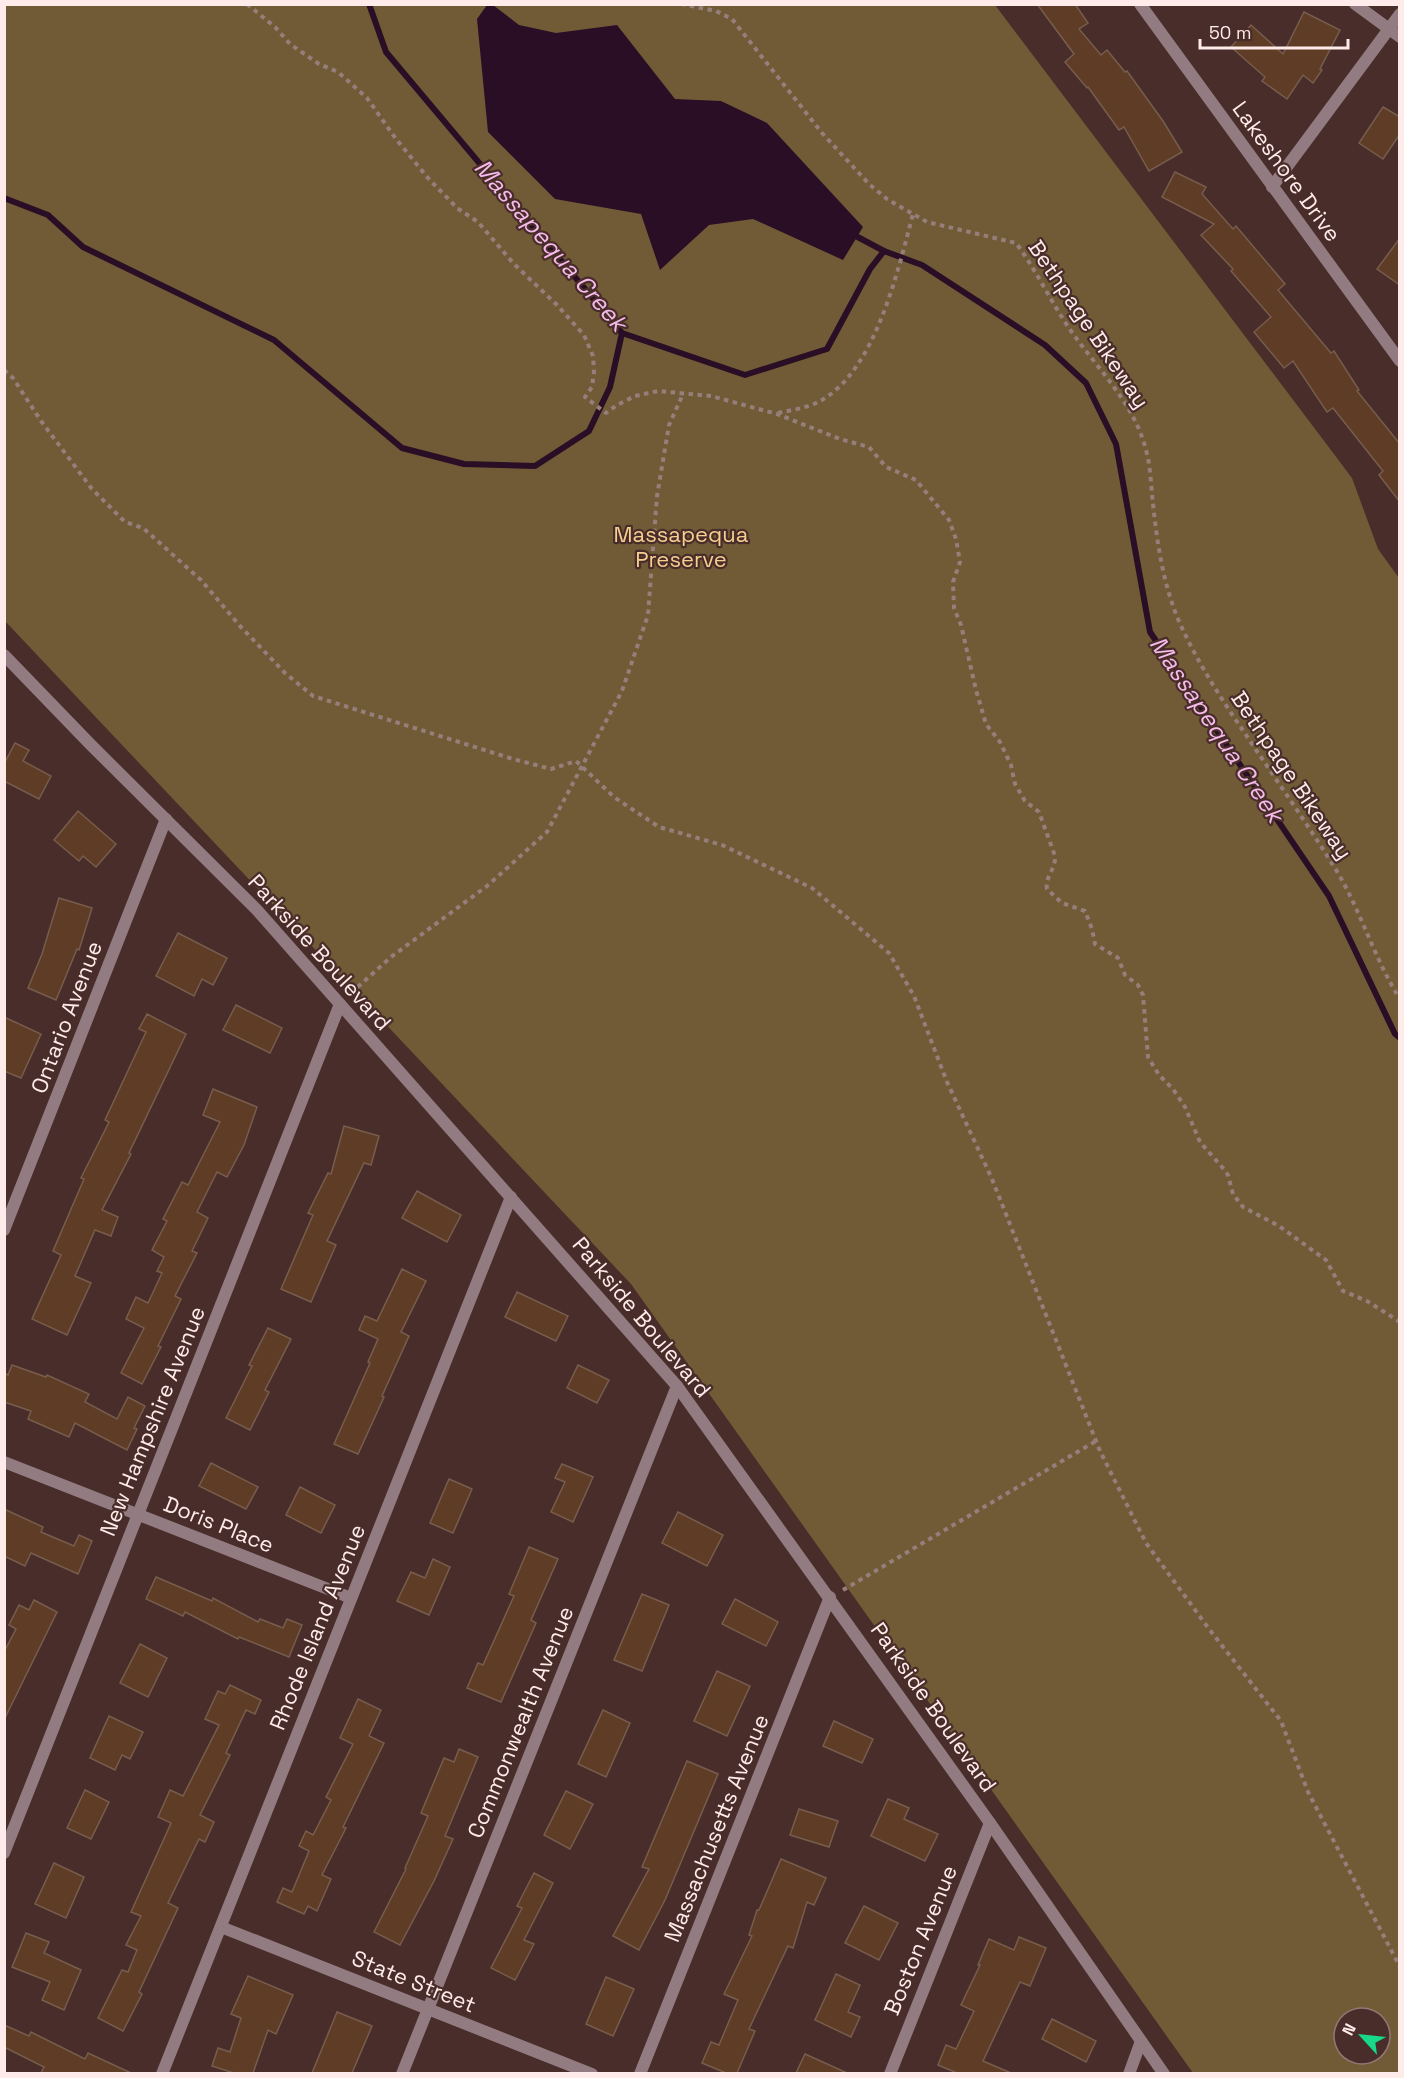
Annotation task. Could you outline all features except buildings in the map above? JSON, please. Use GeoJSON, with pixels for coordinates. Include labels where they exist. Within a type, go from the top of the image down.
{"type":"FeatureCollection","features":[{"type":"Feature","properties":{"kind":"street","name":"Lakeshore Drive"},"geometry":{"type":"LineString","coordinates":[[1140,4],[1400,361]]}},
{"type":"Feature","properties":{"kind":"street"},"geometry":{"type":"LineString","coordinates":[[1355,4],[1394,33]]}},
{"type":"Feature","properties":{"kind":"street"},"geometry":{"type":"LineString","coordinates":[[1272,187],[1394,33],[1400,14]]}},
{"type":"Feature","properties":{"kind":"street","name":"Parkside Boulevard"},"geometry":{"type":"LineString","coordinates":[[4,655],[257,910],[677,1386],[830,1597],[1164,2073]]}},
{"type":"Feature","properties":{"kind":"street","name":"Ontario Avenue"},"geometry":{"type":"LineString","coordinates":[[4,1230],[166,819]]}},
{"type":"Feature","properties":{"kind":"street","name":"New Hampshire Avenue"},"geometry":{"type":"LineString","coordinates":[[4,1853],[339,1004]]}},
{"type":"Feature","properties":{"kind":"street","name":"Rhode Island Avenue"},"geometry":{"type":"LineString","coordinates":[[162,2073],[511,1197]]}},
{"type":"Feature","properties":{"kind":"street","name":"Commonwealth Avenue"},"geometry":{"type":"LineString","coordinates":[[402,2073],[677,1386]]}},
{"type":"Feature","properties":{"kind":"street","name":"Doris Place"},"geometry":{"type":"LineString","coordinates":[[4,1462],[351,1598]]}},
{"type":"Feature","properties":{"kind":"street","name":"Massachusetts Avenue"},"geometry":{"type":"LineString","coordinates":[[640,2073],[830,1597]]}},
{"type":"Feature","properties":{"kind":"street","name":"Boston Avenue"},"geometry":{"type":"LineString","coordinates":[[890,2073],[990,1823]]}},
{"type":"Feature","properties":{"kind":"street","name":"State Street"},"geometry":{"type":"LineString","coordinates":[[221,1927],[591,2073]]}},
{"type":"Feature","properties":{"kind":"street"},"geometry":{"type":"LineString","coordinates":[[1128,2073],[1141,2041]]}},
{"type":"Feature","properties":{"kind":"path"},"geometry":{"type":"LineString","coordinates":[[247,4],[275,27],[290,44],[319,64],[338,72],[367,98],[428,178],[457,208],[478,222],[514,264],[584,335],[593,356],[594,372],[592,387],[585,397],[606,413],[616,405],[635,396],[658,391],[711,396],[777,414],[840,439],[868,447],[886,467],[916,480],[949,520],[956,539],[960,562],[953,582],[954,608],[966,643],[986,723],[1000,742],[1011,765],[1015,784],[1025,801],[1039,812],[1055,856],[1056,863],[1046,881],[1047,890],[1062,903],[1085,911],[1095,944],[1118,958],[1125,975],[1138,985],[1143,995],[1148,1057],[1159,1075],[1173,1089],[1185,1107],[1200,1142],[1228,1175],[1233,1194],[1243,1207],[1280,1227],[1326,1260],[1343,1291],[1367,1301],[1400,1322]]}},
{"type":"Feature","properties":{"kind":"path","name":"Bethpage Bikeway"},"geometry":{"type":"LineString","coordinates":[[681,4],[716,11],[732,19],[822,133],[869,184],[887,199],[927,222],[1016,243],[1069,327],[1120,395],[1139,429],[1147,454],[1155,524],[1165,577],[1189,645],[1334,867],[1358,912],[1389,982],[1400,999]]}},
{"type":"Feature","properties":{"kind":"path"},"geometry":{"type":"LineString","coordinates":[[777,414],[818,403],[847,381],[876,333],[897,277],[913,214]]}},
{"type":"Feature","properties":{"kind":"path"},"geometry":{"type":"LineString","coordinates":[[4,370],[13,378],[41,421],[92,489],[125,522],[143,528],[201,580],[240,626],[285,673],[313,696],[513,759],[551,768],[576,761],[614,797],[659,826],[722,845],[812,888],[889,953],[914,996],[947,1082],[992,1179],[1096,1441],[1146,1544],[1281,1721],[1308,1792],[1400,1967]]}},
{"type":"Feature","properties":{"kind":"path"},"geometry":{"type":"LineString","coordinates":[[339,1004],[391,957],[487,886],[547,832],[622,690],[648,615],[657,496],[669,424],[682,394]]}},
{"type":"Feature","properties":{"kind":"path"},"geometry":{"type":"LineString","coordinates":[[830,1597],[1096,1441]]}},
{"type":"Feature","properties":{"kind":"green space","name":"Massapequa Preserve"},"geometry":{"type":"Polygon","coordinates":[[[5,5],[995,5],[1352,478],[1378,549],[1399,578],[1399,2073],[1193,2073],[631,1284],[5,621],[5,5]]]}},
{"type":"Feature","properties":{"kind":"shaded area"},"geometry":{"type":"Polygon","coordinates":[[[487,5],[493,5],[519,25],[556,33],[617,25],[675,99],[721,101],[767,123],[863,227],[843,260],[753,219],[709,225],[660,270],[641,214],[555,199],[488,132],[477,19],[487,5]]]}},
{"type":"Feature","properties":{"kind":"waterway","name":"Massapequa Creek"},"geometry":{"type":"LineString","coordinates":[[369,4],[386,52],[622,333],[745,375],[827,349],[870,269],[884,251],[922,265],[1045,345],[1086,383],[1116,444],[1150,632],[1329,896],[1395,1034],[1400,1038]]}},
{"type":"Feature","properties":{"kind":"waterway"},"geometry":{"type":"LineString","coordinates":[[4,198],[48,215],[83,247],[274,340],[402,448],[464,464],[535,466],[589,431],[610,387],[622,333]]}},
{"type":"Feature","properties":{"kind":"waterway"},"geometry":{"type":"LineString","coordinates":[[852,234],[884,251]]}}]}
